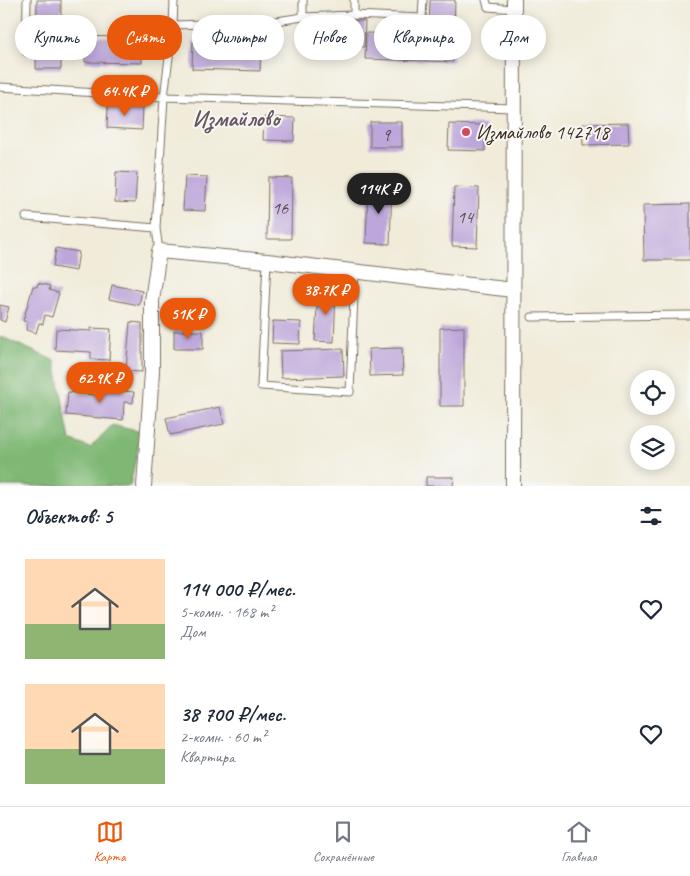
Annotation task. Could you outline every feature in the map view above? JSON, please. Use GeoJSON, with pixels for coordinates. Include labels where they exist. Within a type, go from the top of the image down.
{"type":"FeatureCollection","features":[{"type":"Feature","properties":{"kind":"street"},"geometry":{"type":"LineString","coordinates":[[513,486],[514,4]]}},
{"type":"Feature","properties":{"kind":"street"},"geometry":{"type":"LineString","coordinates":[[144,486],[152,372],[152,301],[159,251],[267,261],[513,290]]}},
{"type":"Feature","properties":{"kind":"lane"},"geometry":{"type":"LineString","coordinates":[[27,0],[27,15]]}},
{"type":"Feature","properties":{"kind":"lane"},"geometry":{"type":"LineString","coordinates":[[173,15],[174,0]]}},
{"type":"Feature","properties":{"kind":"lane"},"geometry":{"type":"LineString","coordinates":[[303,0],[303,15]]}},
{"type":"Feature","properties":{"kind":"lane"},"geometry":{"type":"LineString","coordinates":[[354,0],[354,15]]}},
{"type":"Feature","properties":{"kind":"lane"},"geometry":{"type":"LineString","coordinates":[[364,15],[422,18],[423,0]]}},
{"type":"Feature","properties":{"kind":"lane"},"geometry":{"type":"LineString","coordinates":[[486,0],[488,7],[514,4]]}},
{"type":"Feature","properties":{"kind":"lane"},"geometry":{"type":"LineString","coordinates":[[182,26],[270,22],[294,18]]}},
{"type":"Feature","properties":{"kind":"lane"},"geometry":{"type":"LineString","coordinates":[[159,251],[156,228],[168,60]]}},
{"type":"Feature","properties":{"kind":"lane"},"geometry":{"type":"LineString","coordinates":[[0,87],[164,97],[514,108]]}},
{"type":"Feature","properties":{"kind":"lane"},"geometry":{"type":"LineString","coordinates":[[26,217],[156,228]]}},
{"type":"Feature","properties":{"kind":"lane"},"geometry":{"type":"LineString","coordinates":[[267,261],[261,386],[350,392],[355,271]]}},
{"type":"Feature","properties":{"kind":"lane"},"geometry":{"type":"LineString","coordinates":[[532,317],[690,315]]}},
{"type":"Feature","properties":{"kind":"green space"},"geometry":{"type":"Polygon","coordinates":[[[0,336],[55,361],[70,440],[90,448],[112,425],[141,432],[130,486],[0,486],[0,336]]]}},
{"type":"Feature","properties":{"kind":"building"},"geometry":{"type":"Polygon","coordinates":[[[37,0],[61,0],[61,15],[37,15],[37,0]]]}},
{"type":"Feature","properties":{"kind":"building"},"geometry":{"type":"Polygon","coordinates":[[[430,0],[455,0],[455,15],[430,15],[430,0]]]}},
{"type":"Feature","properties":{"kind":"building"},"geometry":{"type":"Polygon","coordinates":[[[366,33],[374,33],[374,59],[365,59],[366,33]]]}},
{"type":"Feature","properties":{"kind":"building"},"geometry":{"type":"Polygon","coordinates":[[[97,36],[107,37],[107,60],[142,60],[142,63],[85,62],[85,60],[97,60],[97,36]]]}},
{"type":"Feature","properties":{"kind":"building"},"geometry":{"type":"Polygon","coordinates":[[[36,60],[61,60],[61,69],[36,69],[36,60]]]}},
{"type":"Feature","properties":{"kind":"building"},"geometry":{"type":"Polygon","coordinates":[[[192,60],[260,60],[260,71],[192,69],[192,60]]]}},
{"type":"Feature","properties":{"kind":"building"},"geometry":{"type":"Polygon","coordinates":[[[394,60],[453,60],[453,62],[394,60]]]}},
{"type":"Feature","properties":{"kind":"building"},"geometry":{"type":"Polygon","coordinates":[[[108,104],[143,106],[142,130],[107,128],[108,104]]]}},
{"type":"Feature","properties":{"kind":"building"},"geometry":{"type":"Polygon","coordinates":[[[264,117],[295,118],[294,141],[263,140],[264,117]]]}},
{"type":"Feature","properties":{"kind":"building"},"geometry":{"type":"Polygon","coordinates":[[[370,122],[402,122],[402,147],[370,147],[370,122]]]}},
{"type":"Feature","properties":{"kind":"building"},"geometry":{"type":"Polygon","coordinates":[[[628,123],[629,144],[583,145],[582,124],[628,123]]]}},
{"type":"Feature","properties":{"kind":"building"},"geometry":{"type":"Polygon","coordinates":[[[449,124],[485,125],[485,151],[448,150],[449,124]]]}},
{"type":"Feature","properties":{"kind":"building"},"geometry":{"type":"Polygon","coordinates":[[[116,172],[137,173],[135,203],[115,202],[116,172]]]}},
{"type":"Feature","properties":{"kind":"building"},"geometry":{"type":"Polygon","coordinates":[[[185,176],[207,177],[205,211],[183,210],[185,176]]]}},
{"type":"Feature","properties":{"kind":"building"},"geometry":{"type":"Polygon","coordinates":[[[268,177],[292,178],[291,239],[267,239],[268,177]]]}},
{"type":"Feature","properties":{"kind":"building"},"geometry":{"type":"Polygon","coordinates":[[[368,185],[392,186],[390,244],[366,243],[368,185]]]}},
{"type":"Feature","properties":{"kind":"building"},"geometry":{"type":"Polygon","coordinates":[[[454,187],[479,188],[477,247],[452,246],[454,187]]]}},
{"type":"Feature","properties":{"kind":"building"},"geometry":{"type":"Polygon","coordinates":[[[690,204],[690,260],[644,260],[643,205],[690,204]]]}},
{"type":"Feature","properties":{"kind":"building"},"geometry":{"type":"Polygon","coordinates":[[[56,248],[79,252],[76,271],[53,267],[56,248]]]}},
{"type":"Feature","properties":{"kind":"building"},"geometry":{"type":"Polygon","coordinates":[[[38,283],[50,286],[49,290],[59,293],[52,317],[45,315],[43,324],[39,323],[36,333],[26,330],[28,322],[23,321],[33,286],[37,287],[38,283]]]}},
{"type":"Feature","properties":{"kind":"building"},"geometry":{"type":"Polygon","coordinates":[[[112,285],[142,291],[139,305],[109,299],[112,285]]]}},
{"type":"Feature","properties":{"kind":"building"},"geometry":{"type":"Polygon","coordinates":[[[318,290],[336,291],[334,342],[315,341],[318,290]]]}},
{"type":"Feature","properties":{"kind":"building"},"geometry":{"type":"Polygon","coordinates":[[[0,305],[9,307],[5,322],[0,320],[0,305]]]}},
{"type":"Feature","properties":{"kind":"building"},"geometry":{"type":"Polygon","coordinates":[[[273,321],[301,322],[300,344],[272,343],[273,321]]]}},
{"type":"Feature","properties":{"kind":"building"},"geometry":{"type":"Polygon","coordinates":[[[130,322],[142,323],[142,372],[126,371],[130,322]]]}},
{"type":"Feature","properties":{"kind":"building"},"geometry":{"type":"Polygon","coordinates":[[[464,327],[464,406],[440,406],[440,328],[464,327]]]}},
{"type":"Feature","properties":{"kind":"building"},"geometry":{"type":"Polygon","coordinates":[[[91,328],[111,329],[109,360],[91,359],[91,352],[55,350],[56,329],[91,331],[91,328]]]}},
{"type":"Feature","properties":{"kind":"building"},"geometry":{"type":"Polygon","coordinates":[[[174,331],[203,331],[203,349],[174,349],[174,331]]]}},
{"type":"Feature","properties":{"kind":"building"},"geometry":{"type":"Polygon","coordinates":[[[402,348],[403,375],[370,376],[369,349],[402,348]]]}},
{"type":"Feature","properties":{"kind":"building"},"geometry":{"type":"Polygon","coordinates":[[[343,349],[344,376],[281,378],[280,351],[343,349]]]}},
{"type":"Feature","properties":{"kind":"building"},"geometry":{"type":"Polygon","coordinates":[[[104,385],[124,387],[124,391],[134,392],[133,403],[124,402],[123,420],[66,415],[68,392],[102,396],[104,385]]]}},
{"type":"Feature","properties":{"kind":"building"},"geometry":{"type":"Polygon","coordinates":[[[220,407],[224,424],[170,435],[166,418],[220,407]]]}},
{"type":"Feature","properties":{"kind":"building"},"geometry":{"type":"Polygon","coordinates":[[[426,477],[454,477],[453,486],[426,486],[426,477]]]}},
{"type":"Feature","properties":{"kind":"place","name":"Измайлово 142718"},"geometry":{"type":"Point","coordinates":[466,132]}},
{"type":"Feature","properties":{"kind":"district","name":"Измайлово"},"geometry":{"type":"Point","coordinates":[236,118]}}]}
